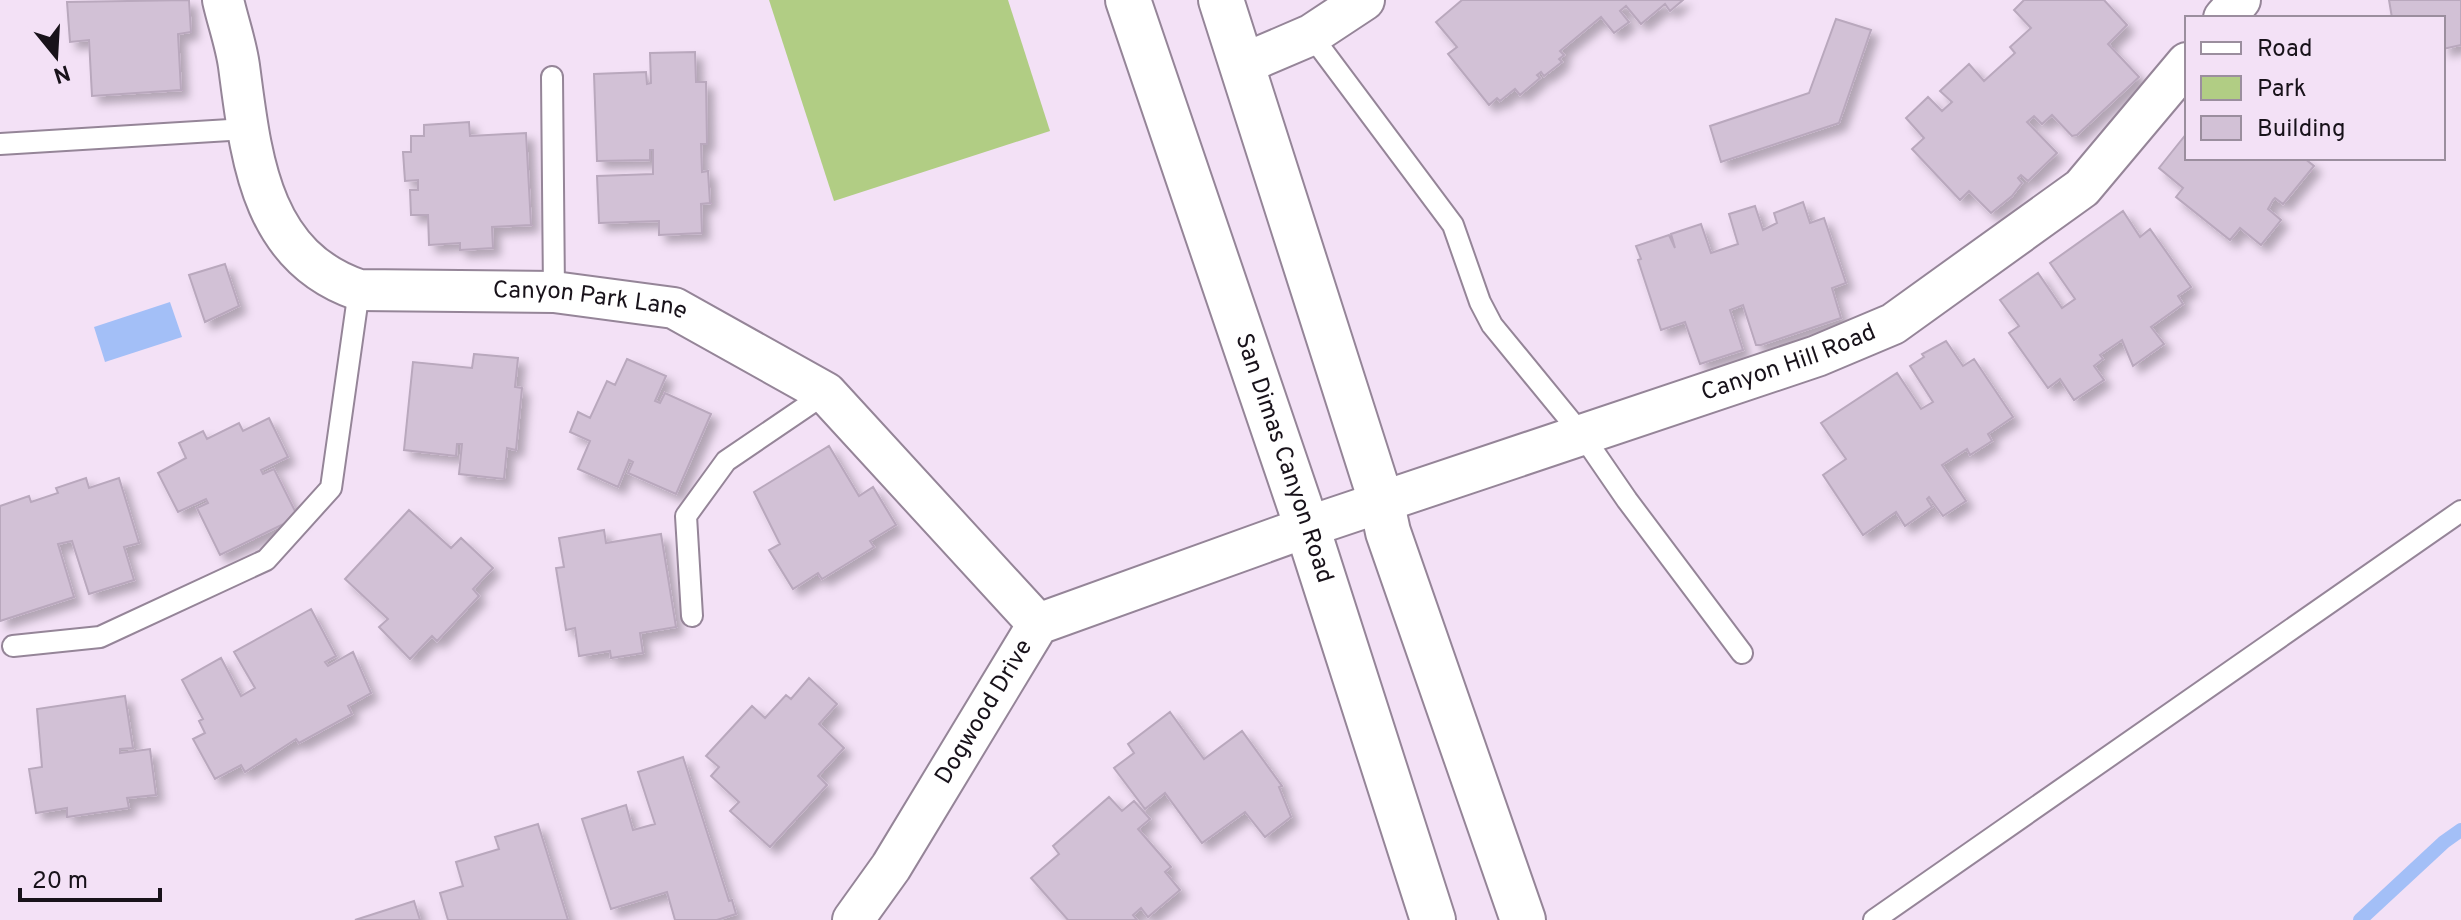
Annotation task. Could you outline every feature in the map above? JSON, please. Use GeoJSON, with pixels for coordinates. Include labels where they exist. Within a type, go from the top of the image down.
{"type":"FeatureCollection","features":[{"type":"Feature","properties":{"kind":"street","name":"Canyon Park Lane"},"geometry":{"type":"LineString","coordinates":[[223,0],[239,62],[246,129],[263,200],[289,242],[333,281],[359,290],[554,292],[674,308],[826,393],[1038,624]]}},
{"type":"Feature","properties":{"kind":"street","name":"San Dimas Canyon Road"},"geometry":{"type":"LineString","coordinates":[[1128,0],[1307,527],[1433,920]]}},
{"type":"Feature","properties":{"kind":"street"},"geometry":{"type":"LineString","coordinates":[[1221,0],[1382,504],[1388,532],[1523,920]]}},
{"type":"Feature","properties":{"kind":"street"},"geometry":{"type":"LineString","coordinates":[[1241,65],[1311,35],[1364,0]]}},
{"type":"Feature","properties":{"kind":"street","name":"Canyon Hill Road"},"geometry":{"type":"LineString","coordinates":[[1307,527],[1817,356],[1893,324],[2082,188],[2185,65]]}},
{"type":"Feature","properties":{"kind":"street","name":"Dogwood Drive"},"geometry":{"type":"LineString","coordinates":[[853,920],[891,867],[1038,624],[1307,527]]}},
{"type":"Feature","properties":{"kind":"lane"},"geometry":{"type":"LineString","coordinates":[[1311,35],[1445,212],[1492,325],[1583,436],[1742,653]]}},
{"type":"Feature","properties":{"kind":"lane"},"geometry":{"type":"LineString","coordinates":[[552,77],[554,292]]}},
{"type":"Feature","properties":{"kind":"lane"},"geometry":{"type":"LineString","coordinates":[[0,144],[246,129]]}},
{"type":"Feature","properties":{"kind":"lane"},"geometry":{"type":"LineString","coordinates":[[13,646],[100,637],[266,560],[331,488],[359,290]]}},
{"type":"Feature","properties":{"kind":"lane"},"geometry":{"type":"LineString","coordinates":[[692,616],[686,516],[726,461],[826,393]]}},
{"type":"Feature","properties":{"kind":"lane"},"geometry":{"type":"LineString","coordinates":[[1874,920],[2461,511]]}},
{"type":"Feature","properties":{"kind":"green space"},"geometry":{"type":"Polygon","coordinates":[[[769,0],[1008,0],[1050,131],[834,201],[769,0]]]}},
{"type":"Feature","properties":{"kind":"water"},"geometry":{"type":"Polygon","coordinates":[[[170,302],[182,337],[105,362],[94,327],[170,302]]]}},
{"type":"Feature","properties":{"kind":"building"},"geometry":{"type":"Polygon","coordinates":[[[189,0],[191,32],[178,34],[181,90],[92,96],[89,40],[70,42],[67,2],[189,0]]]}},
{"type":"Feature","properties":{"kind":"building"},"geometry":{"type":"Polygon","coordinates":[[[1462,0],[1683,0],[1670,11],[1665,4],[1641,24],[1626,6],[1620,11],[1629,22],[1614,33],[1601,17],[1560,51],[1564,55],[1559,59],[1562,62],[1544,76],[1541,72],[1537,75],[1540,78],[1520,95],[1515,89],[1489,105],[1448,54],[1457,47],[1436,22],[1462,0]]]}},
{"type":"Feature","properties":{"kind":"building"},"geometry":{"type":"Polygon","coordinates":[[[2024,0],[2104,0],[2127,25],[2108,44],[2139,77],[2077,135],[2072,136],[2052,115],[2042,124],[2034,116],[2027,122],[2057,153],[2028,181],[2021,175],[2018,178],[2022,183],[2012,196],[1991,213],[1969,191],[1960,200],[1912,149],[1924,138],[1906,118],[1928,97],[1942,111],[1952,102],[1940,91],[1969,64],[1984,81],[2015,53],[2010,47],[2031,28],[2014,10],[2024,0]]]}},
{"type":"Feature","properties":{"kind":"building"},"geometry":{"type":"Polygon","coordinates":[[[2389,0],[2461,0],[2461,45],[2445,49],[2445,16],[2392,16],[2389,0]]]}},
{"type":"Feature","properties":{"kind":"building"},"geometry":{"type":"Polygon","coordinates":[[[1836,19],[1871,30],[1839,123],[1721,162],[1710,126],[1809,93],[1836,19]]]}},
{"type":"Feature","properties":{"kind":"building"},"geometry":{"type":"Polygon","coordinates":[[[695,52],[696,82],[706,82],[707,144],[701,144],[702,172],[708,171],[710,203],[701,204],[702,233],[659,235],[659,221],[599,223],[597,176],[653,174],[653,150],[650,150],[650,160],[597,161],[594,74],[646,72],[647,84],[651,83],[650,53],[695,52]]]}},
{"type":"Feature","properties":{"kind":"building"},"geometry":{"type":"Polygon","coordinates":[[[469,122],[470,136],[526,133],[531,225],[492,227],[493,248],[460,250],[460,243],[429,245],[428,215],[411,215],[410,190],[418,190],[418,180],[405,181],[403,152],[411,152],[411,136],[424,136],[424,125],[469,122]]]}},
{"type":"Feature","properties":{"kind":"building"},"geometry":{"type":"Polygon","coordinates":[[[2185,136],[2185,160],[2306,160],[2314,166],[2283,204],[2275,198],[2273,200],[2268,209],[2281,220],[2261,245],[2240,228],[2230,240],[2176,197],[2183,188],[2159,168],[2185,136]]]}},
{"type":"Feature","properties":{"kind":"building"},"geometry":{"type":"Polygon","coordinates":[[[1803,202],[1810,223],[1824,218],[1846,283],[1832,288],[1841,318],[1756,345],[1743,305],[1730,310],[1743,350],[1700,364],[1685,322],[1661,330],[1636,246],[1669,235],[1675,248],[1671,234],[1701,224],[1711,253],[1738,244],[1729,214],[1755,206],[1763,230],[1777,223],[1774,213],[1803,202]]]}},
{"type":"Feature","properties":{"kind":"building"},"geometry":{"type":"Polygon","coordinates":[[[2123,211],[2140,237],[2150,229],[2191,287],[2178,296],[2183,304],[2151,327],[2164,344],[2133,366],[2122,340],[2100,355],[2103,359],[2094,366],[2104,380],[2074,400],[2060,379],[2048,388],[2009,333],[2019,326],[2000,300],[2038,273],[2062,308],[2075,299],[2050,263],[2123,211]]]}},
{"type":"Feature","properties":{"kind":"building"},"geometry":{"type":"Polygon","coordinates":[[[225,264],[239,306],[205,322],[189,275],[225,264]]]}},
{"type":"Feature","properties":{"kind":"building"},"geometry":{"type":"Polygon","coordinates":[[[1946,341],[1963,366],[1974,359],[2013,417],[1988,434],[1992,441],[1970,455],[1967,449],[1942,465],[1966,501],[1943,516],[1929,497],[1927,499],[1932,507],[1905,526],[1896,512],[1863,535],[1823,475],[1846,459],[1821,423],[1897,373],[1921,409],[1933,402],[1910,366],[1924,357],[1922,354],[1946,341]]]}},
{"type":"Feature","properties":{"kind":"building"},"geometry":{"type":"Polygon","coordinates":[[[474,354],[518,358],[515,387],[522,388],[516,450],[507,448],[504,479],[459,474],[462,444],[457,444],[456,456],[404,450],[413,362],[472,368],[474,354]]]}},
{"type":"Feature","properties":{"kind":"building"},"geometry":{"type":"Polygon","coordinates":[[[627,359],[666,376],[655,401],[660,403],[665,393],[711,414],[676,494],[628,473],[633,462],[629,460],[618,487],[578,469],[590,441],[570,432],[578,412],[590,418],[607,381],[615,385],[627,359]]]}},
{"type":"Feature","properties":{"kind":"building"},"geometry":{"type":"Polygon","coordinates":[[[269,418],[288,457],[261,470],[263,474],[274,469],[298,517],[220,555],[197,508],[208,503],[206,499],[178,512],[158,473],[186,458],[179,443],[203,431],[207,439],[239,423],[243,431],[269,418]]]}},
{"type":"Feature","properties":{"kind":"building"},"geometry":{"type":"Polygon","coordinates":[[[829,446],[859,496],[873,487],[896,525],[870,541],[874,547],[822,579],[818,573],[793,589],[769,550],[780,544],[754,492],[829,446]]]}},
{"type":"Feature","properties":{"kind":"building"},"geometry":{"type":"Polygon","coordinates":[[[86,478],[89,488],[119,478],[139,543],[124,547],[134,580],[89,594],[72,541],[58,544],[74,597],[0,621],[0,506],[29,496],[31,502],[58,493],[56,488],[86,478]]]}},
{"type":"Feature","properties":{"kind":"building"},"geometry":{"type":"Polygon","coordinates":[[[409,510],[451,548],[461,538],[493,568],[473,589],[479,596],[437,641],[432,636],[410,659],[379,627],[388,619],[345,579],[409,510]]]}},
{"type":"Feature","properties":{"kind":"building"},"geometry":{"type":"Polygon","coordinates":[[[604,530],[606,543],[661,534],[676,627],[640,633],[643,653],[611,658],[610,651],[579,656],[575,628],[566,630],[556,568],[564,567],[559,538],[604,530]]]}},
{"type":"Feature","properties":{"kind":"building"},"geometry":{"type":"Polygon","coordinates":[[[311,609],[336,656],[325,662],[328,666],[353,652],[371,693],[348,706],[352,714],[299,743],[296,739],[245,772],[241,765],[215,779],[193,739],[205,733],[199,721],[203,719],[182,680],[221,658],[241,696],[255,688],[234,652],[311,609]]]}},
{"type":"Feature","properties":{"kind":"building"},"geometry":{"type":"Polygon","coordinates":[[[809,678],[837,704],[819,724],[844,748],[818,776],[827,785],[770,847],[730,811],[739,802],[711,776],[719,767],[706,756],[752,706],[765,718],[786,695],[791,699],[809,678]]]}},
{"type":"Feature","properties":{"kind":"building"},"geometry":{"type":"Polygon","coordinates":[[[125,696],[133,748],[120,749],[120,753],[150,749],[156,795],[127,798],[129,808],[67,817],[67,808],[36,813],[29,769],[42,767],[37,709],[125,696]]]}},
{"type":"Feature","properties":{"kind":"building"},"geometry":{"type":"Polygon","coordinates":[[[1170,712],[1204,759],[1242,731],[1282,786],[1279,787],[1291,817],[1265,837],[1245,812],[1202,843],[1165,793],[1145,809],[1114,768],[1134,753],[1128,744],[1170,712]]]}},
{"type":"Feature","properties":{"kind":"building"},"geometry":{"type":"Polygon","coordinates":[[[683,757],[729,901],[732,900],[736,914],[717,920],[675,920],[667,892],[611,909],[582,819],[626,805],[633,830],[655,824],[638,772],[683,757]]]}},
{"type":"Feature","properties":{"kind":"building"},"geometry":{"type":"Polygon","coordinates":[[[1109,797],[1122,811],[1134,801],[1150,819],[1138,829],[1171,867],[1165,872],[1180,890],[1148,917],[1141,908],[1133,915],[1137,920],[1068,920],[1031,878],[1059,854],[1053,846],[1109,797]]]}},
{"type":"Feature","properties":{"kind":"building"},"geometry":{"type":"Polygon","coordinates":[[[538,824],[568,920],[448,920],[440,893],[463,886],[456,862],[499,849],[495,837],[538,824]]]}},
{"type":"Feature","properties":{"kind":"building"},"geometry":{"type":"Polygon","coordinates":[[[414,901],[420,920],[355,920],[414,901]]]}},
{"type":"Feature","properties":{"kind":"waterway"},"geometry":{"type":"LineString","coordinates":[[2360,920],[2461,830]]}}]}
